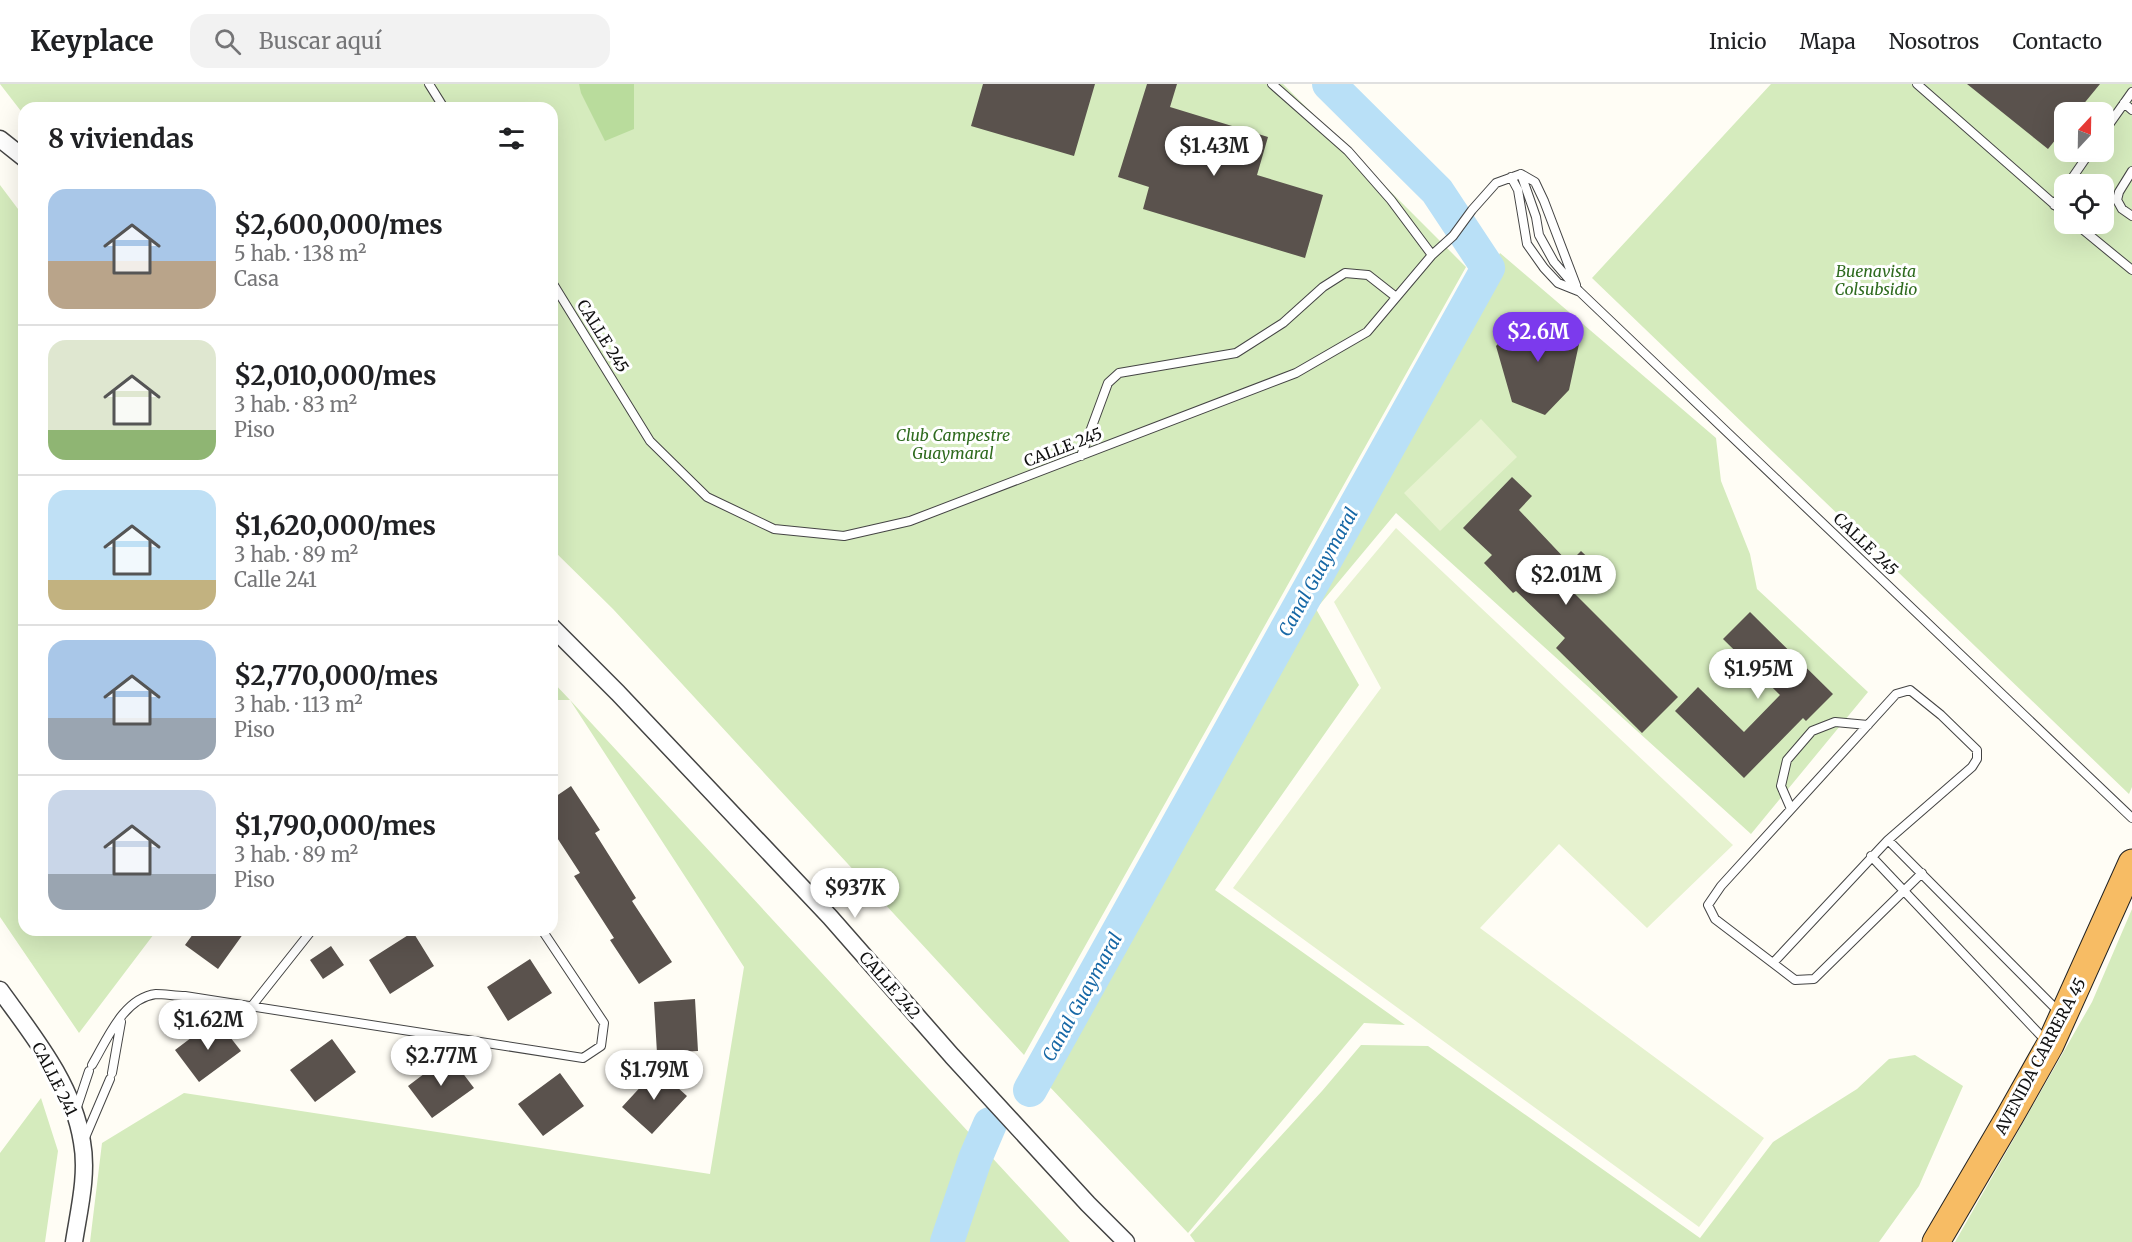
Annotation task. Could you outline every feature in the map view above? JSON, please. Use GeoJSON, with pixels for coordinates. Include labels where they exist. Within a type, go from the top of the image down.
{"type":"FeatureCollection","features":[{"type":"Feature","properties":{"kind":"highway","name":"AVENIDA CARRERA 45"},"geometry":{"type":"LineString","coordinates":[[1936,1242],[2050,1045],[2132,863]]}},
{"type":"Feature","properties":{"kind":"street"},"geometry":{"type":"LineString","coordinates":[[0,138],[18,153]]}},
{"type":"Feature","properties":{"kind":"street","name":"CALLE 242"},"geometry":{"type":"LineString","coordinates":[[558,633],[822,908],[952,1056],[1126,1242]]}},
{"type":"Feature","properties":{"kind":"street","name":"CALLE 241"},"geometry":{"type":"LineString","coordinates":[[2,999],[47,1057],[75,1112],[82,1143],[83,1179],[74,1242]]}},
{"type":"Feature","properties":{"kind":"lane"},"geometry":{"type":"LineString","coordinates":[[429,84],[440,102]]}},
{"type":"Feature","properties":{"kind":"lane"},"geometry":{"type":"LineString","coordinates":[[1272,84],[1348,151],[1391,200],[1432,255]]}},
{"type":"Feature","properties":{"kind":"lane"},"geometry":{"type":"LineString","coordinates":[[1917,84],[2054,205]]}},
{"type":"Feature","properties":{"kind":"lane"},"geometry":{"type":"LineString","coordinates":[[2114,117],[2132,92]]}},
{"type":"Feature","properties":{"kind":"lane"},"geometry":{"type":"LineString","coordinates":[[2124,103],[2132,110]]}},
{"type":"Feature","properties":{"kind":"lane"},"geometry":{"type":"LineString","coordinates":[[2132,171],[2119,192],[2117,200],[2122,208],[2132,216]]}},
{"type":"Feature","properties":{"kind":"lane","name":"CALLE 245"},"geometry":{"type":"LineString","coordinates":[[1521,174],[1536,217],[1539,235],[1554,261],[1579,291],[2132,818]]}},
{"type":"Feature","properties":{"kind":"lane","name":"CALLE 245"},"geometry":{"type":"LineString","coordinates":[[558,292],[650,441],[707,497],[774,529],[844,536],[910,521],[1296,373],[1367,332],[1432,255],[1453,236],[1496,183],[1511,177],[1521,174],[1535,182],[1579,291]]}},
{"type":"Feature","properties":{"kind":"lane","name":"CALLE 245"},"geometry":{"type":"LineString","coordinates":[[1511,177],[1518,190],[1527,244],[1558,283],[1579,291]]}},
{"type":"Feature","properties":{"kind":"lane"},"geometry":{"type":"LineString","coordinates":[[2088,234],[2132,270]]}},
{"type":"Feature","properties":{"kind":"lane"},"geometry":{"type":"LineString","coordinates":[[1081,456],[1108,383],[1119,373],[1236,352],[1283,323],[1323,287],[1345,273],[1368,275],[1396,297]]}},
{"type":"Feature","properties":{"kind":"lane"},"geometry":{"type":"LineString","coordinates":[[1773,963],[1871,856],[1971,767],[1977,759],[1977,750],[1941,715],[1910,690],[1896,694],[1721,886],[1708,905],[1715,919],[1795,980],[1814,979],[1922,873]]}},
{"type":"Feature","properties":{"kind":"lane"},"geometry":{"type":"LineString","coordinates":[[1791,809],[1781,786],[1787,760],[1812,731],[1835,722],[1868,725]]}},
{"type":"Feature","properties":{"kind":"lane"},"geometry":{"type":"LineString","coordinates":[[1888,840],[2063,1017]]}},
{"type":"Feature","properties":{"kind":"lane"},"geometry":{"type":"LineString","coordinates":[[1871,856],[2050,1045]]}},
{"type":"Feature","properties":{"kind":"lane"},"geometry":{"type":"LineString","coordinates":[[251,1007],[307,936]]}},
{"type":"Feature","properties":{"kind":"lane"},"geometry":{"type":"LineString","coordinates":[[75,1112],[91,1068],[122,1016],[135,1001],[156,994],[184,996],[583,1058],[601,1046],[604,1023],[546,936]]}},
{"type":"Feature","properties":{"kind":"lane"},"geometry":{"type":"LineString","coordinates":[[82,1143],[111,1076],[122,1016]]}},
{"type":"Feature","properties":{"kind":"green space","name":"Club Campestre Guaymaral"},"geometry":{"type":"Polygon","coordinates":[[[0,84],[1283,84],[1466,267],[1024,1055],[613,609],[558,555],[558,102],[18,102],[18,107],[0,84]]]}},
{"type":"Feature","properties":{"kind":"green space"},"geometry":{"type":"Polygon","coordinates":[[[579,84],[634,84],[634,129],[605,141],[581,93],[579,84]]]}},
{"type":"Feature","properties":{"kind":"green space","name":"Buenavista Colsubsidio"},"geometry":{"type":"Polygon","coordinates":[[[1771,84],[2132,84],[2132,787],[2129,794],[1592,278],[1771,84]]]}},
{"type":"Feature","properties":{"kind":"green space"},"geometry":{"type":"Polygon","coordinates":[[[0,185],[18,209],[18,936],[152,936],[79,1033],[0,917],[0,185]]]}},
{"type":"Feature","properties":{"kind":"green space"},"geometry":{"type":"Polygon","coordinates":[[[1500,253],[1716,438],[1721,481],[1750,554],[1757,589],[1868,692],[1751,834],[1396,513],[1316,609],[1359,685],[1215,890],[1405,1025],[1364,1023],[1188,1233],[1031,1067],[1500,253]]]}},
{"type":"Feature","properties":{"kind":"green space"},"geometry":{"type":"Polygon","coordinates":[[[1481,419],[1517,457],[1440,531],[1404,493],[1481,419]]]}},
{"type":"Feature","properties":{"kind":"green space"},"geometry":{"type":"Polygon","coordinates":[[[1396,528],[1733,845],[1647,928],[1559,844],[1480,928],[1764,1138],[1699,1227],[1233,888],[1381,688],[1334,602],[1396,528]]]}},
{"type":"Feature","properties":{"kind":"green space"},"geometry":{"type":"Polygon","coordinates":[[[558,687],[570,700],[558,700],[558,687]]]}},
{"type":"Feature","properties":{"kind":"green space"},"geometry":{"type":"Polygon","coordinates":[[[570,700],[1070,1242],[90,1242],[102,1143],[184,1093],[710,1174],[744,967],[570,700]]]}},
{"type":"Feature","properties":{"kind":"green space"},"geometry":{"type":"Polygon","coordinates":[[[2132,909],[2132,1242],[1955,1242],[2092,1002],[2132,909]]]}},
{"type":"Feature","properties":{"kind":"green space"},"geometry":{"type":"Polygon","coordinates":[[[1361,1045],[1428,1046],[1700,1238],[1773,1142],[1857,1089],[1889,1059],[1915,1055],[1963,1086],[1919,1186],[1879,1242],[1195,1242],[1190,1235],[1361,1045]]]}},
{"type":"Feature","properties":{"kind":"green space"},"geometry":{"type":"Polygon","coordinates":[[[41,1098],[58,1151],[45,1242],[0,1242],[0,1153],[41,1098]]]}},
{"type":"Feature","properties":{"kind":"building"},"geometry":{"type":"Polygon","coordinates":[[[983,84],[1095,84],[1074,156],[971,126],[983,84]]]}},
{"type":"Feature","properties":{"kind":"building"},"geometry":{"type":"Polygon","coordinates":[[[1147,84],[1177,84],[1170,107],[1268,137],[1257,175],[1323,195],[1305,258],[1143,209],[1149,187],[1118,177],[1147,84]]]}},
{"type":"Feature","properties":{"kind":"building"},"geometry":{"type":"Polygon","coordinates":[[[1967,84],[2100,84],[2085,102],[2054,102],[2054,142],[2048,149],[1967,84]]]}},
{"type":"Feature","properties":{"kind":"building"},"geometry":{"type":"Polygon","coordinates":[[[1527,314],[1548,320],[1579,344],[1569,390],[1545,415],[1512,402],[1496,346],[1527,314]]]}},
{"type":"Feature","properties":{"kind":"building"},"geometry":{"type":"Polygon","coordinates":[[[1512,477],[1532,496],[1519,510],[1569,563],[1581,551],[1599,568],[1574,593],[1678,697],[1642,733],[1556,648],[1565,638],[1516,591],[1513,593],[1484,563],[1492,555],[1463,528],[1512,477]]]}},
{"type":"Feature","properties":{"kind":"building"},"geometry":{"type":"Polygon","coordinates":[[[1750,612],[1833,694],[1806,721],[1803,718],[1744,778],[1675,711],[1698,687],[1744,732],[1780,695],[1723,639],[1750,612]]]}},
{"type":"Feature","properties":{"kind":"building"},"geometry":{"type":"Polygon","coordinates":[[[571,786],[600,830],[595,833],[636,898],[632,901],[672,962],[639,984],[610,940],[614,938],[574,876],[580,873],[558,839],[558,795],[571,786]]]}},
{"type":"Feature","properties":{"kind":"building"},"geometry":{"type":"Polygon","coordinates":[[[192,936],[242,936],[218,969],[185,945],[192,936]]]}},
{"type":"Feature","properties":{"kind":"building"},"geometry":{"type":"Polygon","coordinates":[[[407,936],[415,936],[434,966],[390,994],[369,960],[407,936]]]}},
{"type":"Feature","properties":{"kind":"building"},"geometry":{"type":"Polygon","coordinates":[[[331,946],[344,965],[323,979],[310,960],[331,946]]]}},
{"type":"Feature","properties":{"kind":"building"},"geometry":{"type":"Polygon","coordinates":[[[530,959],[552,993],[508,1021],[487,987],[530,959]]]}},
{"type":"Feature","properties":{"kind":"building"},"geometry":{"type":"Polygon","coordinates":[[[695,999],[698,1051],[657,1053],[654,1002],[695,999]]]}},
{"type":"Feature","properties":{"kind":"building"},"geometry":{"type":"Polygon","coordinates":[[[216,1019],[241,1051],[199,1082],[175,1050],[216,1019]]]}},
{"type":"Feature","properties":{"kind":"building"},"geometry":{"type":"Polygon","coordinates":[[[332,1039],[356,1072],[315,1102],[290,1070],[332,1039]]]}},
{"type":"Feature","properties":{"kind":"building"},"geometry":{"type":"Polygon","coordinates":[[[449,1055],[474,1088],[432,1118],[408,1086],[449,1055]]]}},
{"type":"Feature","properties":{"kind":"building"},"geometry":{"type":"Polygon","coordinates":[[[657,1069],[687,1096],[652,1134],[622,1107],[657,1069]]]}},
{"type":"Feature","properties":{"kind":"building"},"geometry":{"type":"Polygon","coordinates":[[[560,1073],[584,1106],[543,1136],[518,1104],[560,1073]]]}},
{"type":"Feature","properties":{"kind":"waterway","name":"Canal Guaymaral"},"geometry":{"type":"LineString","coordinates":[[1030,1090],[1488,268],[1437,191],[1329,84]]}},
{"type":"Feature","properties":{"kind":"waterway","name":"Canal Guaymaral"},"geometry":{"type":"LineString","coordinates":[[947,1242],[975,1159],[990,1124]]}}]}
